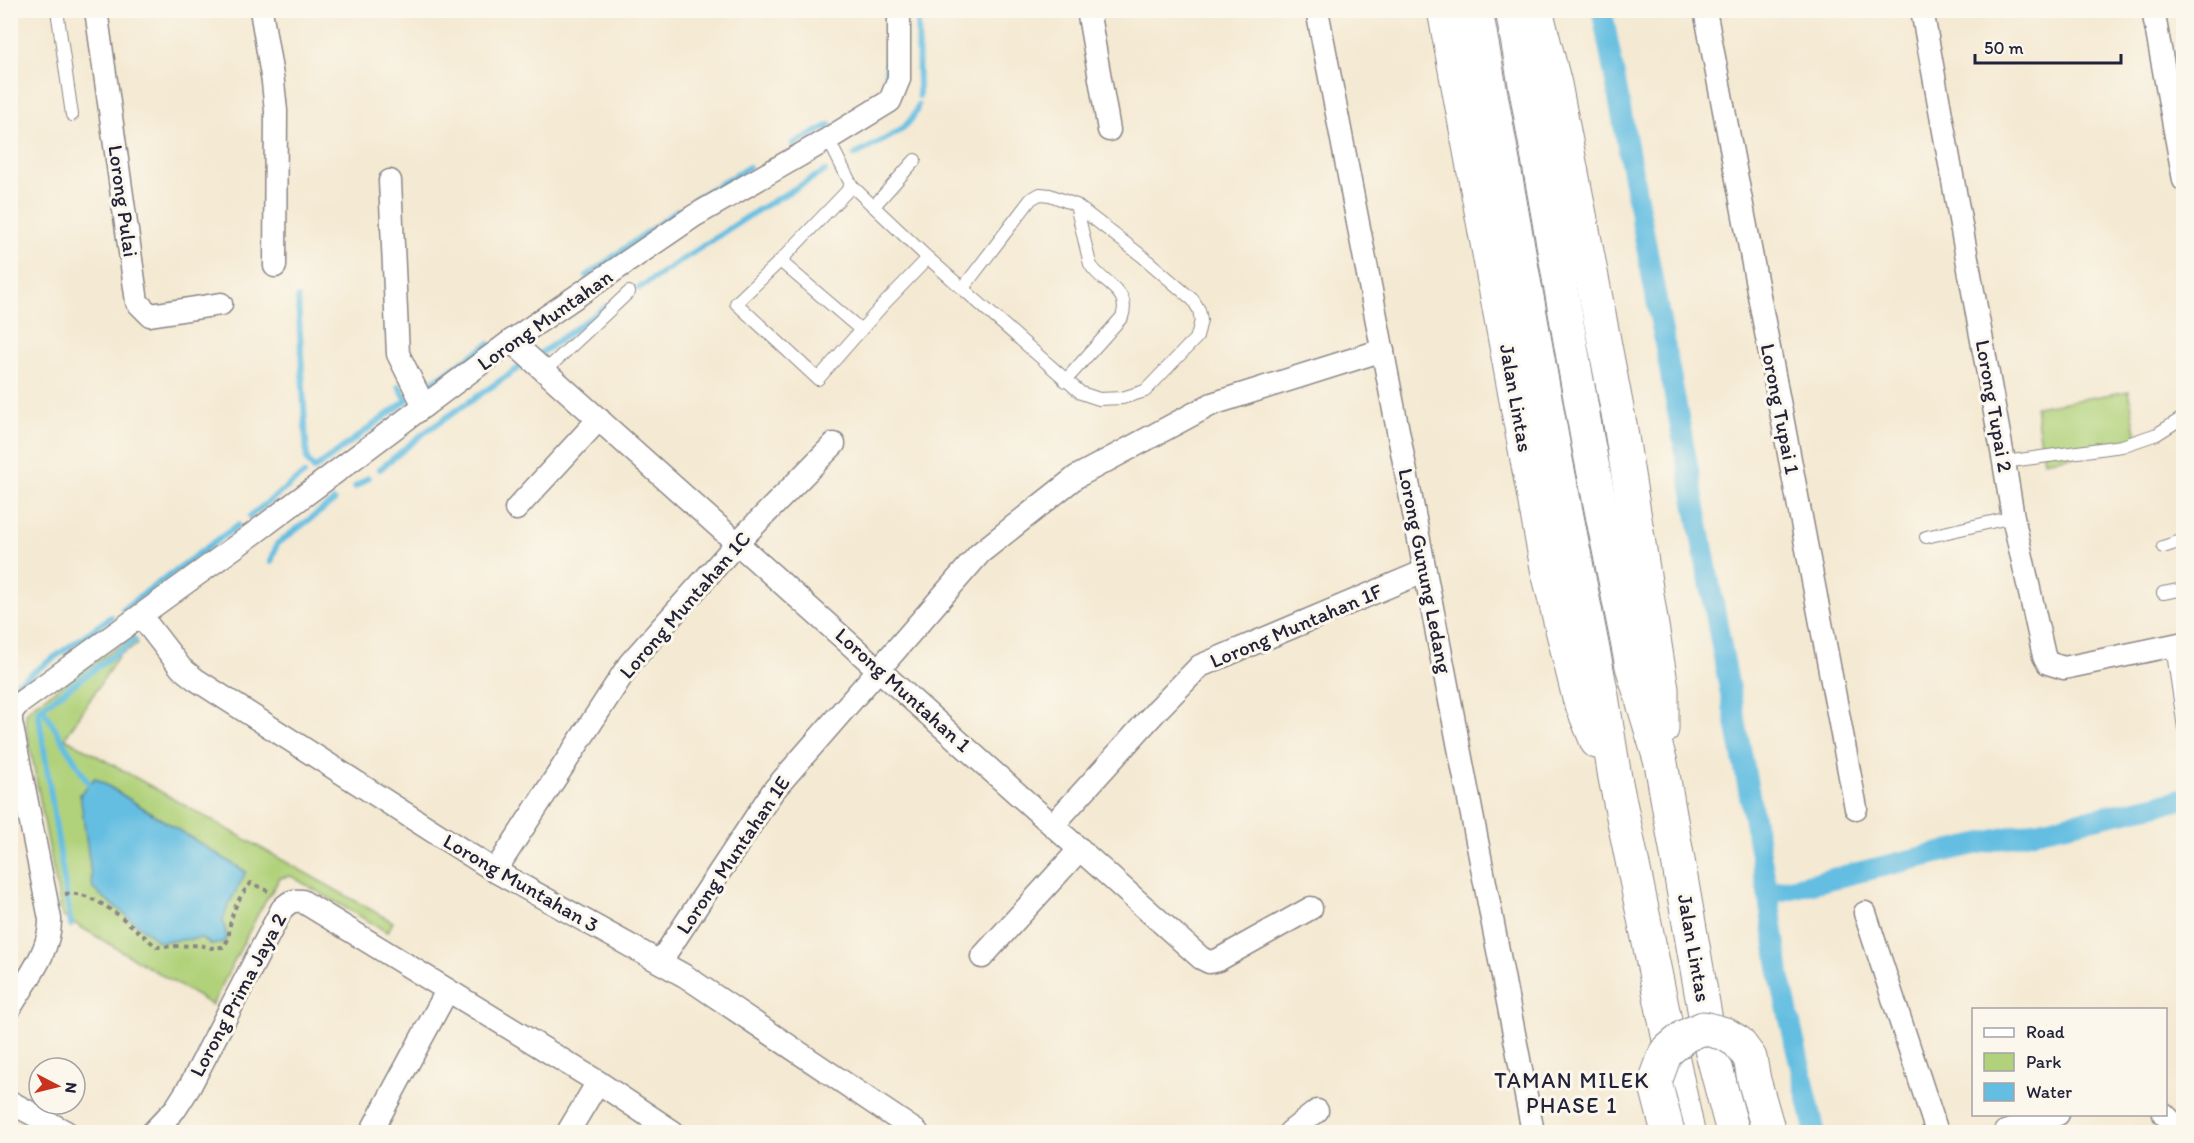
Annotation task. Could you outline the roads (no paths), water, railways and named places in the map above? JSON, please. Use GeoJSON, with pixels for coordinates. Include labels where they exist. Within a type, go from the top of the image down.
{"type":"FeatureCollection","features":[{"type":"Feature","properties":{"kind":"highway","name":"Jalan Lintas"},"geometry":{"type":"LineString","coordinates":[[1444,10],[1547,568],[1579,698],[1590,728],[1615,778]]}},
{"type":"Feature","properties":{"kind":"highway","name":"Jalan Lintas"},"geometry":{"type":"LineString","coordinates":[[1476,10],[1556,460],[1602,696],[1615,778],[1688,1132]]}},
{"type":"Feature","properties":{"kind":"highway","name":"Jalan Lintas"},"geometry":{"type":"LineString","coordinates":[[1512,10],[1588,443],[1632,666],[1661,763],[1712,1049],[1734,1132]]}},
{"type":"Feature","properties":{"kind":"highway","name":"Jalan Lintas"},"geometry":{"type":"LineString","coordinates":[[1536,10],[1555,84],[1620,424],[1662,689],[1661,763]]}},
{"type":"Feature","properties":{"kind":"highway"},"geometry":{"type":"LineString","coordinates":[[1668,1132],[1655,1082],[1666,1052],[1685,1036],[1703,1028],[1725,1034],[1738,1042],[1750,1058],[1769,1132]]}},
{"type":"Feature","properties":{"kind":"street","name":"Lorong Pulai"},"geometry":{"type":"LineString","coordinates":[[96,10],[137,302],[150,315],[221,304]]}},
{"type":"Feature","properties":{"kind":"street"},"geometry":{"type":"LineString","coordinates":[[261,10],[276,111],[275,266]]}},
{"type":"Feature","properties":{"kind":"street","name":"Lorong Muntahan"},"geometry":{"type":"LineString","coordinates":[[10,1008],[46,945],[50,933],[50,919],[11,722],[11,713],[26,696],[141,616],[511,341],[694,216],[828,139],[890,100],[896,91],[899,79],[899,10]]}},
{"type":"Feature","properties":{"kind":"street"},"geometry":{"type":"LineString","coordinates":[[1088,10],[1108,130]]}},
{"type":"Feature","properties":{"kind":"street","name":"Lorong Gunung Ledang"},"geometry":{"type":"LineString","coordinates":[[1317,10],[1533,1132]]}},
{"type":"Feature","properties":{"kind":"street","name":"Lorong Tupai 1"},"geometry":{"type":"LineString","coordinates":[[1705,10],[1856,808]]}},
{"type":"Feature","properties":{"kind":"street","name":"Lorong Tupai 2"},"geometry":{"type":"LineString","coordinates":[[1922,10],[2013,517],[2032,613],[2044,656],[2048,663],[2064,668],[2179,655]]}},
{"type":"Feature","properties":{"kind":"street"},"geometry":{"type":"LineString","coordinates":[[2153,10],[2184,180]]}},
{"type":"Feature","properties":{"kind":"street"},"geometry":{"type":"LineString","coordinates":[[390,181],[398,354],[424,406]]}},
{"type":"Feature","properties":{"kind":"street","name":"Lorong Muntahan 1"},"geometry":{"type":"LineString","coordinates":[[511,341],[1201,958],[1209,962],[1218,960],[1311,908]]}},
{"type":"Feature","properties":{"kind":"street","name":"Lorong Muntahan 1E"},"geometry":{"type":"LineString","coordinates":[[660,962],[773,791],[981,553],[1076,477],[1212,404],[1383,350]]}},
{"type":"Feature","properties":{"kind":"street"},"geometry":{"type":"LineString","coordinates":[[516,509],[599,419]]}},
{"type":"Feature","properties":{"kind":"street","name":"Lorong Muntahan 1C"},"geometry":{"type":"LineString","coordinates":[[495,871],[630,663],[738,542],[834,444]]}},
{"type":"Feature","properties":{"kind":"street","name":"Lorong Muntahan 1F"},"geometry":{"type":"LineString","coordinates":[[1053,825],[1200,666],[1425,571]]}},
{"type":"Feature","properties":{"kind":"street","name":"Lorong Muntahan 3"},"geometry":{"type":"LineString","coordinates":[[141,616],[182,668],[195,679],[495,871],[685,975],[917,1132]]}},
{"type":"Feature","properties":{"kind":"street"},"geometry":{"type":"LineString","coordinates":[[982,957],[1080,849]]}},
{"type":"Feature","properties":{"kind":"street","name":"Lorong Prima Jaya 2"},"geometry":{"type":"LineString","coordinates":[[153,1132],[176,1108],[190,1086],[282,909],[288,902],[302,901],[598,1082],[673,1132]]}},
{"type":"Feature","properties":{"kind":"street"},"geometry":{"type":"LineString","coordinates":[[1865,913],[1937,1132]]}},
{"type":"Feature","properties":{"kind":"street"},"geometry":{"type":"LineString","coordinates":[[371,1132],[447,991]]}},
{"type":"Feature","properties":{"kind":"street"},"geometry":{"type":"LineString","coordinates":[[568,1132],[598,1082]]}},
{"type":"Feature","properties":{"kind":"street"},"geometry":{"type":"LineString","coordinates":[[10,1102],[66,1132]]}},
{"type":"Feature","properties":{"kind":"street"},"geometry":{"type":"LineString","coordinates":[[1290,1132],[1317,1112]]}},
{"type":"Feature","properties":{"kind":"street"},"geometry":{"type":"LineString","coordinates":[[2004,1132],[2052,1116]]}},
{"type":"Feature","properties":{"kind":"street"},"geometry":{"type":"LineString","coordinates":[[2166,1116],[2172,1122],[2176,1132]]}},
{"type":"Feature","properties":{"kind":"lane"},"geometry":{"type":"LineString","coordinates":[[59,10],[58,17],[72,115]]}},
{"type":"Feature","properties":{"kind":"lane"},"geometry":{"type":"LineString","coordinates":[[828,139],[852,186],[928,258],[1081,393],[1099,399],[1122,398],[1145,391],[1197,337],[1201,320],[1199,310],[1193,300],[1142,256],[1076,205],[1050,195],[1040,194],[1031,199],[963,288]]}},
{"type":"Feature","properties":{"kind":"lane"},"geometry":{"type":"LineString","coordinates":[[874,206],[915,160]]}},
{"type":"Feature","properties":{"kind":"lane"},"geometry":{"type":"LineString","coordinates":[[852,186],[736,303],[819,380],[882,306],[928,258]]}},
{"type":"Feature","properties":{"kind":"lane"},"geometry":{"type":"LineString","coordinates":[[1065,381],[1122,317],[1125,308],[1125,301],[1121,295],[1093,270],[1090,264],[1076,205]]}},
{"type":"Feature","properties":{"kind":"lane"},"geometry":{"type":"LineString","coordinates":[[780,261],[861,330]]}},
{"type":"Feature","properties":{"kind":"lane"},"geometry":{"type":"LineString","coordinates":[[545,371],[629,292]]}},
{"type":"Feature","properties":{"kind":"lane"},"geometry":{"type":"LineString","coordinates":[[2004,462],[2122,446],[2157,434],[2184,417]]}},
{"type":"Feature","properties":{"kind":"lane"},"geometry":{"type":"LineString","coordinates":[[1926,537],[2013,517]]}},
{"type":"Feature","properties":{"kind":"lane"},"geometry":{"type":"LineString","coordinates":[[2163,547],[2184,540]]}},
{"type":"Feature","properties":{"kind":"lane"},"geometry":{"type":"LineString","coordinates":[[2163,592],[2184,589]]}},
{"type":"Feature","properties":{"kind":"lane"},"geometry":{"type":"LineString","coordinates":[[2179,655],[2184,728]]}},
{"type":"Feature","properties":{"kind":"water"},"geometry":{"type":"Polygon","coordinates":[[[95,778],[246,872],[227,908],[223,921],[227,937],[224,942],[212,945],[202,938],[159,942],[93,889],[80,794],[95,778]]]}},
{"type":"Feature","properties":{"kind":"waterway"},"geometry":{"type":"LineString","coordinates":[[887,10],[887,19]]}},
{"type":"Feature","properties":{"kind":"waterway"},"geometry":{"type":"LineString","coordinates":[[918,10],[919,96]]}},
{"type":"Feature","properties":{"kind":"waterway"},"geometry":{"type":"LineString","coordinates":[[1602,10],[1768,894],[1780,977],[1815,1132]]}},
{"type":"Feature","properties":{"kind":"waterway"},"geometry":{"type":"LineString","coordinates":[[886,86],[888,33]]}},
{"type":"Feature","properties":{"kind":"waterway"},"geometry":{"type":"LineString","coordinates":[[855,155],[901,129],[909,122],[918,105]]}},
{"type":"Feature","properties":{"kind":"waterway"},"geometry":{"type":"LineString","coordinates":[[793,144],[830,125]]}},
{"type":"Feature","properties":{"kind":"waterway"},"geometry":{"type":"LineString","coordinates":[[693,200],[749,167]]}},
{"type":"Feature","properties":{"kind":"waterway"},"geometry":{"type":"LineString","coordinates":[[639,288],[758,210],[825,171]]}},
{"type":"Feature","properties":{"kind":"waterway"},"geometry":{"type":"LineString","coordinates":[[587,276],[678,210]]}},
{"type":"Feature","properties":{"kind":"waterway"},"geometry":{"type":"LineString","coordinates":[[298,298],[307,460],[314,469],[407,400],[399,386]]}},
{"type":"Feature","properties":{"kind":"waterway"},"geometry":{"type":"LineString","coordinates":[[537,356],[607,306]]}},
{"type":"Feature","properties":{"kind":"waterway"},"geometry":{"type":"LineString","coordinates":[[429,384],[489,344]]}},
{"type":"Feature","properties":{"kind":"waterway"},"geometry":{"type":"LineString","coordinates":[[380,469],[424,433],[520,367]]}},
{"type":"Feature","properties":{"kind":"waterway"},"geometry":{"type":"LineString","coordinates":[[250,516],[304,474]]}},
{"type":"Feature","properties":{"kind":"waterway"},"geometry":{"type":"LineString","coordinates":[[355,487],[368,478]]}},
{"type":"Feature","properties":{"kind":"waterway"},"geometry":{"type":"LineString","coordinates":[[271,562],[277,544],[334,501]]}},
{"type":"Feature","properties":{"kind":"waterway"},"geometry":{"type":"LineString","coordinates":[[123,609],[238,525]]}},
{"type":"Feature","properties":{"kind":"waterway"},"geometry":{"type":"LineString","coordinates":[[10,689],[111,617]]}},
{"type":"Feature","properties":{"kind":"waterway"},"geometry":{"type":"LineString","coordinates":[[71,925],[38,710],[135,640]]}},
{"type":"Feature","properties":{"kind":"waterway"},"geometry":{"type":"LineString","coordinates":[[42,707],[89,784]]}},
{"type":"Feature","properties":{"kind":"waterway"},"geometry":{"type":"LineString","coordinates":[[1768,894],[1972,845],[2184,799]]}},
{"type":"Feature","properties":{"kind":"district","name":"TAMAN MILEK PHASE 1"},"geometry":{"type":"Point","coordinates":[1572,1092]}}]}
